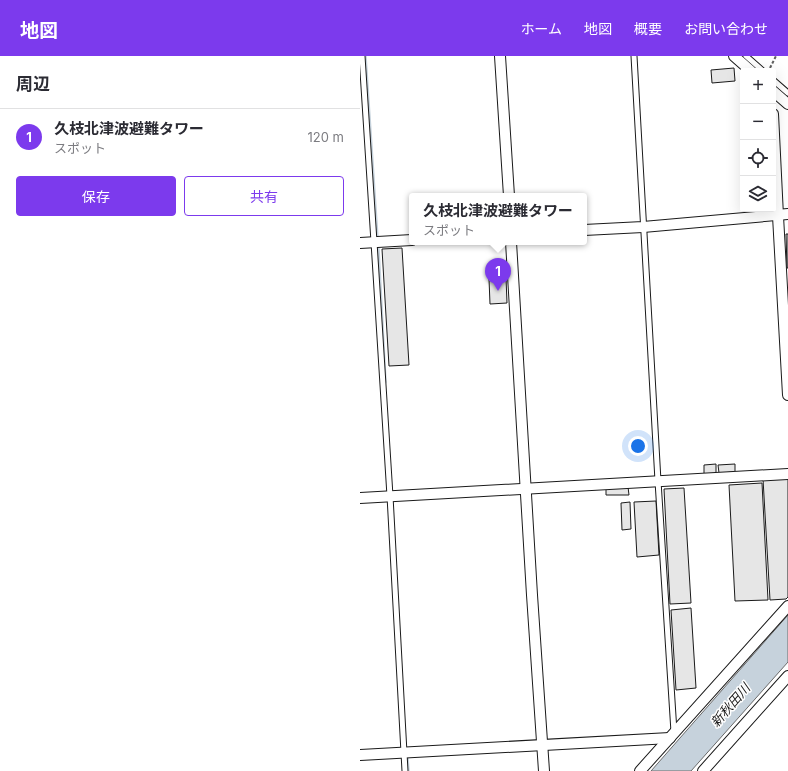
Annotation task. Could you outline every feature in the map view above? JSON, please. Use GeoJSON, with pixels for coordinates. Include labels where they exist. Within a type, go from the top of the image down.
{"type":"FeatureCollection","features":[{"type":"Feature","properties":{"kind":"street"},"geometry":{"type":"LineString","coordinates":[[500,56],[509,193]]}},
{"type":"Feature","properties":{"kind":"street"},"geometry":{"type":"LineString","coordinates":[[734,56],[748,68]]}},
{"type":"Feature","properties":{"kind":"street"},"geometry":{"type":"LineString","coordinates":[[776,94],[788,104]]}},
{"type":"Feature","properties":{"kind":"street"},"geometry":{"type":"LineString","coordinates":[[776,140],[783,215],[788,395]]}},
{"type":"Feature","properties":{"kind":"street"},"geometry":{"type":"LineString","coordinates":[[587,230],[643,227],[783,215]]}},
{"type":"Feature","properties":{"kind":"street"},"geometry":{"type":"LineString","coordinates":[[360,243],[409,240]]}},
{"type":"Feature","properties":{"kind":"street"},"geometry":{"type":"LineString","coordinates":[[511,245],[544,771]]}},
{"type":"Feature","properties":{"kind":"street"},"geometry":{"type":"LineString","coordinates":[[360,498],[788,474]]}},
{"type":"Feature","properties":{"kind":"street"},"geometry":{"type":"LineString","coordinates":[[640,771],[788,606]]}},
{"type":"Feature","properties":{"kind":"street"},"geometry":{"type":"LineString","coordinates":[[703,771],[788,676]]}},
{"type":"Feature","properties":{"kind":"street"},"geometry":{"type":"LineString","coordinates":[[360,755],[672,735]]}},
{"type":"Feature","properties":{"kind":"lane"},"geometry":{"type":"LineString","coordinates":[[362,56],[390,496],[405,771]]}},
{"type":"Feature","properties":{"kind":"lane"},"geometry":{"type":"LineString","coordinates":[[634,56],[672,735]]}},
{"type":"Feature","properties":{"kind":"lane"},"geometry":{"type":"LineString","coordinates":[[746,56],[760,68]]}},
{"type":"Feature","properties":{"kind":"lane"},"geometry":{"type":"LineString","coordinates":[[776,83],[788,93]]}},
{"type":"Feature","properties":{"kind":"path"},"geometry":{"type":"LineString","coordinates":[[770,68],[776,56]]}},
{"type":"Feature","properties":{"kind":"water","name":"新秋田川"},"geometry":{"type":"Polygon","coordinates":[[[788,615],[788,662],[691,771],[651,771],[788,615]]]}},
{"type":"Feature","properties":{"kind":"building"},"geometry":{"type":"Polygon","coordinates":[[[734,68],[735,81],[712,83],[711,70],[734,68]]]}},
{"type":"Feature","properties":{"kind":"building"},"geometry":{"type":"Polygon","coordinates":[[[786,234],[788,234],[788,268],[787,268],[786,234]]]}},
{"type":"Feature","properties":{"kind":"building"},"geometry":{"type":"Polygon","coordinates":[[[402,248],[409,365],[389,366],[382,249],[402,248]]]}},
{"type":"Feature","properties":{"kind":"building"},"geometry":{"type":"Polygon","coordinates":[[[506,278],[507,303],[490,304],[489,279],[506,278]]]}},
{"type":"Feature","properties":{"kind":"building"},"geometry":{"type":"Polygon","coordinates":[[[716,464],[716,474],[704,474],[704,465],[716,464]]]}},
{"type":"Feature","properties":{"kind":"building"},"geometry":{"type":"Polygon","coordinates":[[[735,464],[735,472],[719,473],[718,465],[735,464]]]}},
{"type":"Feature","properties":{"kind":"building"},"geometry":{"type":"Polygon","coordinates":[[[788,478],[788,597],[786,599],[770,600],[763,479],[788,478]]]}},
{"type":"Feature","properties":{"kind":"building"},"geometry":{"type":"Polygon","coordinates":[[[762,483],[768,600],[735,601],[729,485],[762,483]]]}},
{"type":"Feature","properties":{"kind":"building"},"geometry":{"type":"Polygon","coordinates":[[[606,487],[628,487],[629,495],[606,495],[606,487]]]}},
{"type":"Feature","properties":{"kind":"building"},"geometry":{"type":"Polygon","coordinates":[[[684,488],[691,603],[670,604],[664,489],[684,488]]]}},
{"type":"Feature","properties":{"kind":"building"},"geometry":{"type":"Polygon","coordinates":[[[656,501],[659,555],[637,557],[634,502],[656,501]]]}},
{"type":"Feature","properties":{"kind":"building"},"geometry":{"type":"Polygon","coordinates":[[[630,502],[631,529],[622,530],[621,503],[630,502]]]}},
{"type":"Feature","properties":{"kind":"building"},"geometry":{"type":"Polygon","coordinates":[[[691,608],[696,688],[676,690],[671,610],[691,608]]]}},
{"type":"Feature","properties":{"kind":"waterway"},"geometry":{"type":"LineString","coordinates":[[365,56],[377,238]]}},
{"type":"Feature","properties":{"kind":"waterway"},"geometry":{"type":"LineString","coordinates":[[378,249],[385,382]]}},
{"type":"Feature","properties":{"kind":"waterway"},"geometry":{"type":"LineString","coordinates":[[407,757],[408,771]]}},
{"type":"Feature","properties":{"kind":"place","name":"久枝北津波避難タワー"},"geometry":{"type":"Point","coordinates":[498,291]}}]}
